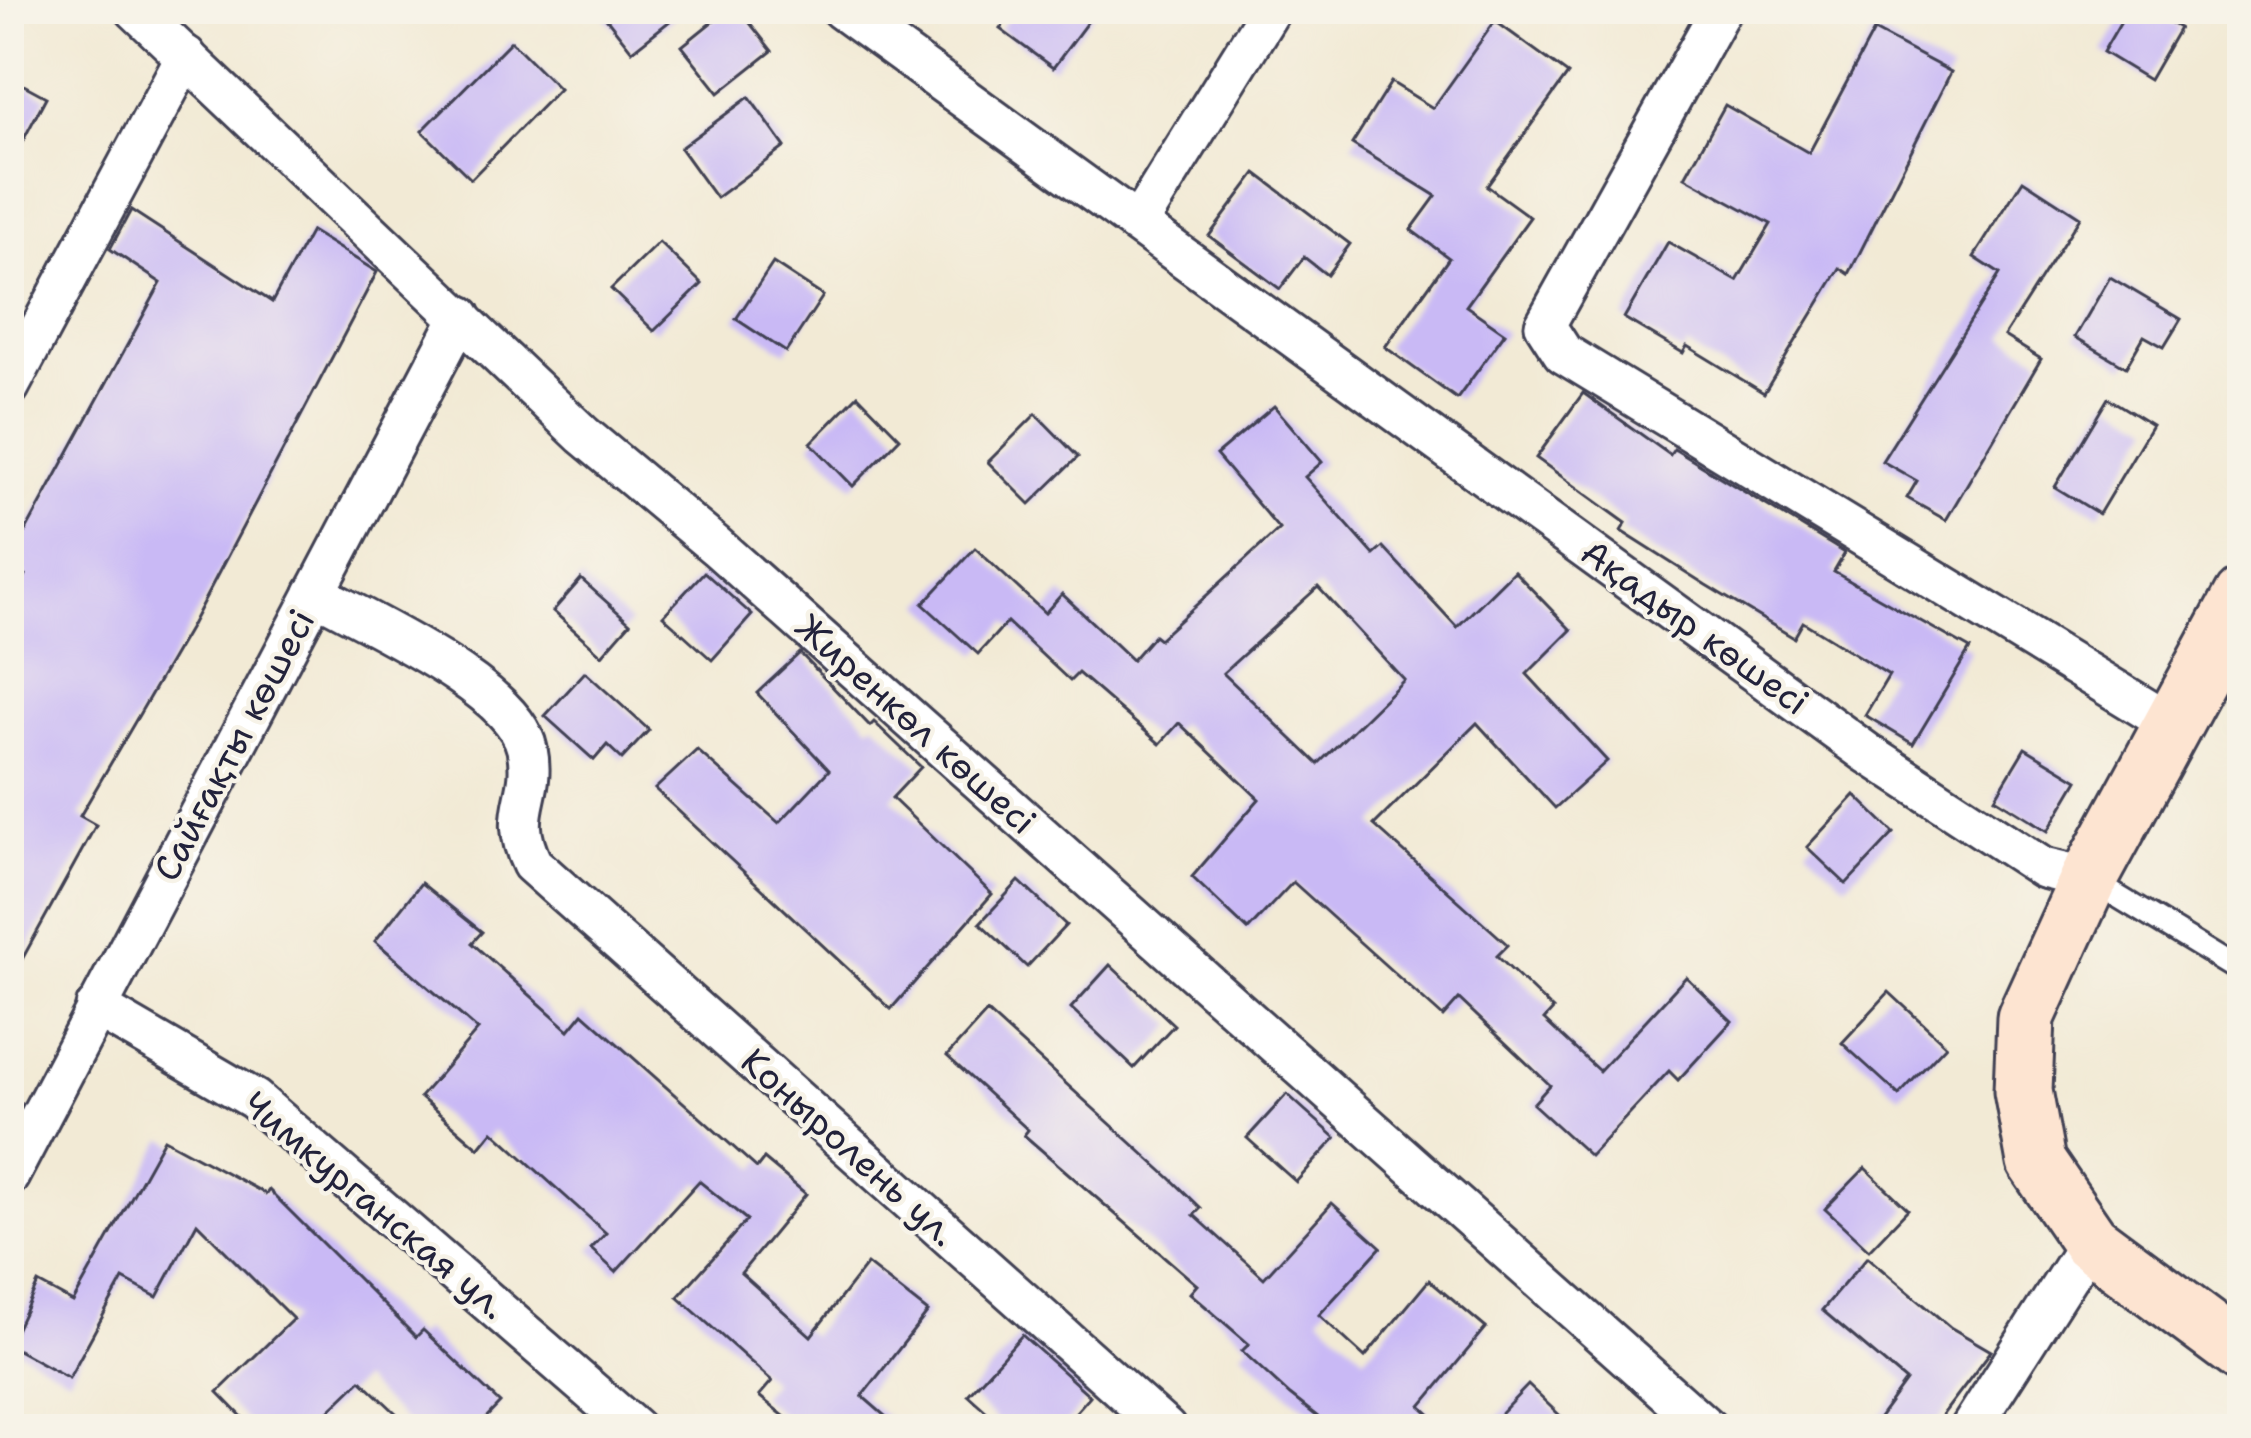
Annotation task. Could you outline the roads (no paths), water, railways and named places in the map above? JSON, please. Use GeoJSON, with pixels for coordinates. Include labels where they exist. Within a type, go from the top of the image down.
{"type":"FeatureCollection","features":[{"type":"Feature","properties":{"kind":"street","name":"Жиренкөл көшесі"},"geometry":{"type":"LineString","coordinates":[[135,9],[584,434],[1708,1429]]}},
{"type":"Feature","properties":{"kind":"street","name":"Ақадыр көшесі"},"geometry":{"type":"LineString","coordinates":[[841,9],[1140,220],[1867,753],[2043,868],[2089,879]]}},
{"type":"Feature","properties":{"kind":"street"},"geometry":{"type":"LineString","coordinates":[[1140,220],[1271,9]]}},
{"type":"Feature","properties":{"kind":"street"},"geometry":{"type":"LineString","coordinates":[[1721,9],[1545,325],[1563,353],[2174,726]]}},
{"type":"Feature","properties":{"kind":"street"},"geometry":{"type":"LineString","coordinates":[[9,387],[186,56]]}},
{"type":"Feature","properties":{"kind":"street","name":"Сайғақты көшесі"},"geometry":{"type":"LineString","coordinates":[[9,1176],[461,316]]}},
{"type":"Feature","properties":{"kind":"street","name":"Коныролень ул."},"geometry":{"type":"LineString","coordinates":[[315,593],[430,658],[516,722],[532,774],[518,823],[532,864],[1166,1429]]}},
{"type":"Feature","properties":{"kind":"street"},"geometry":{"type":"LineString","coordinates":[[2242,597],[2089,879],[2026,1017],[2023,1091],[2036,1162],[2090,1241],[2242,1354]]}},
{"type":"Feature","properties":{"kind":"street","name":"Чимкурганская ул."},"geometry":{"type":"LineString","coordinates":[[96,1007],[254,1099],[635,1429]]}},
{"type":"Feature","properties":{"kind":"street"},"geometry":{"type":"LineString","coordinates":[[1970,1429],[2090,1241]]}},
{"type":"Feature","properties":{"kind":"lane"},"geometry":{"type":"LineString","coordinates":[[2089,879],[2242,972]]}}]}
